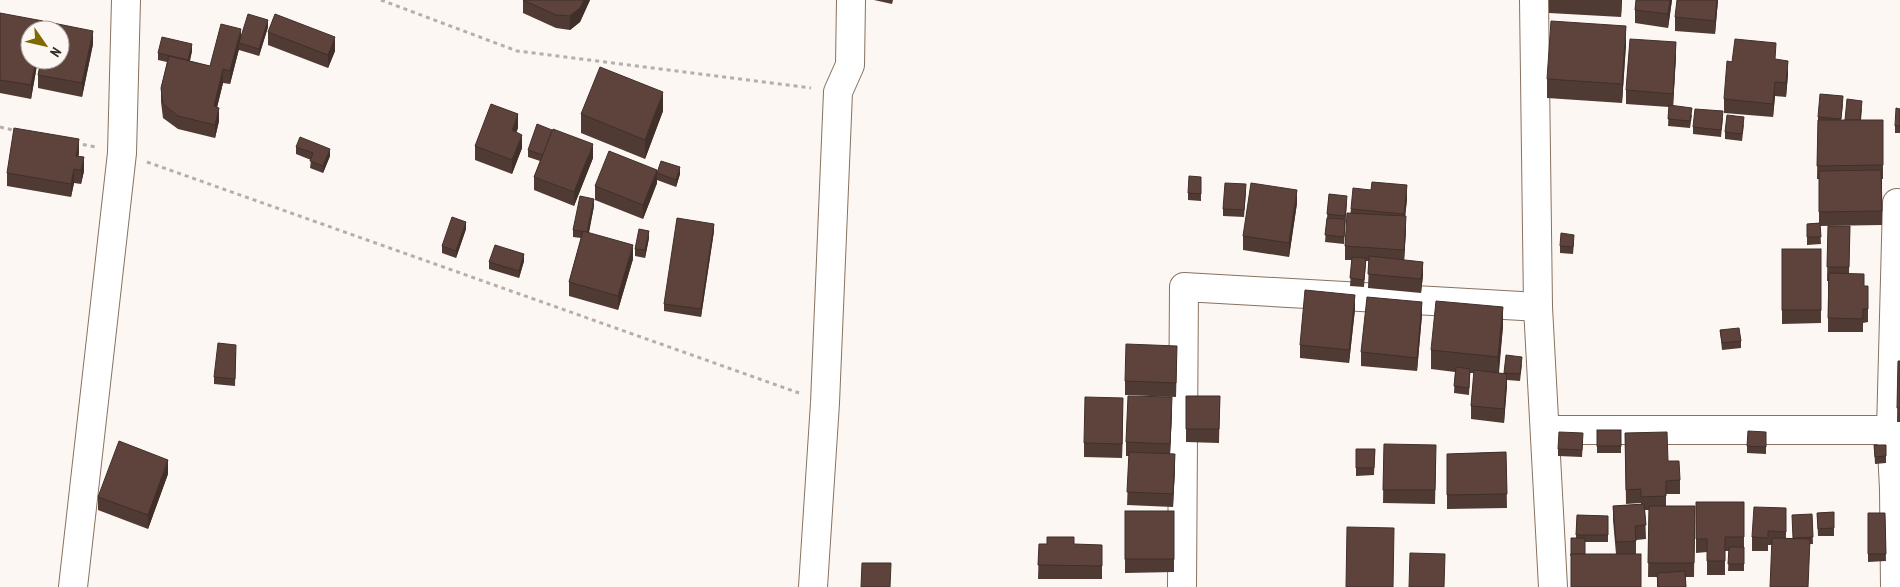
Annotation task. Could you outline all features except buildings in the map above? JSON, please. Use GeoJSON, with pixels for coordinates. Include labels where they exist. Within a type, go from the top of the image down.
{"type":"FeatureCollection","features":[{"type":"Feature","properties":{"kind":"street"},"geometry":{"type":"LineString","coordinates":[[73,587],[122,153],[126,0]]}},
{"type":"Feature","properties":{"kind":"street"},"geometry":{"type":"LineString","coordinates":[[813,587],[825,403],[838,92],[850,65],[851,0]]}},
{"type":"Feature","properties":{"kind":"street"},"geometry":{"type":"LineString","coordinates":[[1534,0],[1538,307],[1552,587]]}},
{"type":"Feature","properties":{"kind":"street"},"geometry":{"type":"LineString","coordinates":[[1895,587],[1891,430],[1897,203]]}},
{"type":"Feature","properties":{"kind":"street"},"geometry":{"type":"LineString","coordinates":[[1182,587],[1184,287],[1538,307]]}},
{"type":"Feature","properties":{"kind":"street"},"geometry":{"type":"LineString","coordinates":[[1545,430],[1891,430]]}},
{"type":"Feature","properties":{"kind":"path"},"geometry":{"type":"LineString","coordinates":[[381,0],[517,51],[838,92]]}},
{"type":"Feature","properties":{"kind":"path"},"geometry":{"type":"LineString","coordinates":[[0,127],[19,131]]}},
{"type":"Feature","properties":{"kind":"path"},"geometry":{"type":"LineString","coordinates":[[66,141],[122,153],[825,403]]}}]}
